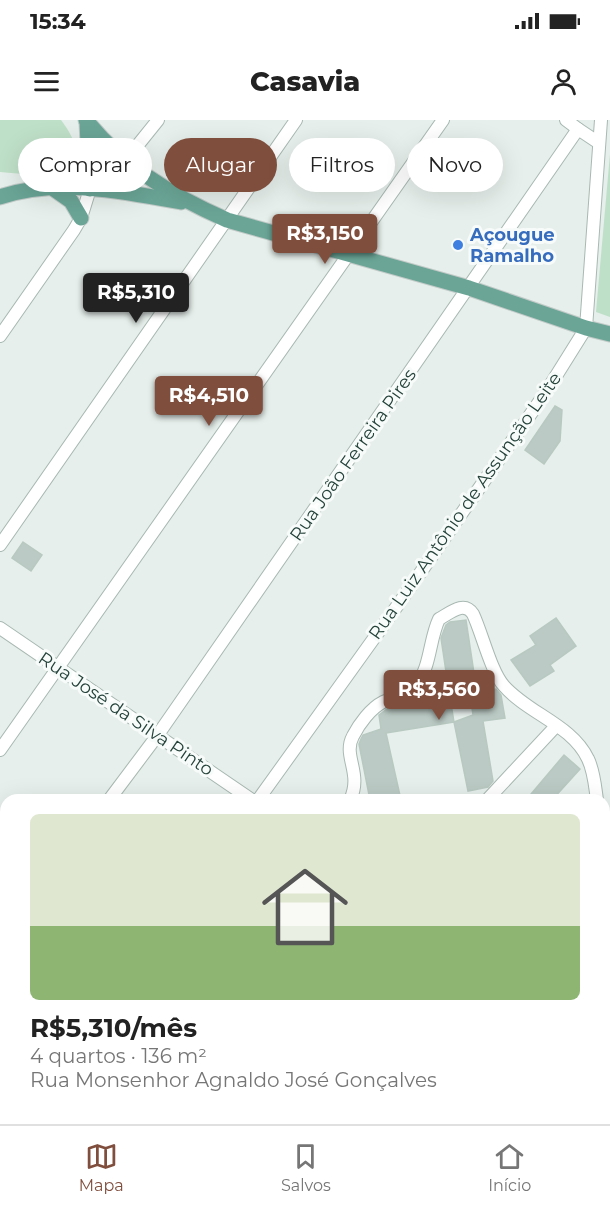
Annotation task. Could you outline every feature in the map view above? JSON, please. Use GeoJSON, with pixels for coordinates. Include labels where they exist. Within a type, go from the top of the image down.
{"type":"FeatureCollection","features":[{"type":"Feature","properties":{"kind":"main road"},"geometry":{"type":"LineString","coordinates":[[86,121],[100,138]]}},
{"type":"Feature","properties":{"kind":"main road"},"geometry":{"type":"LineString","coordinates":[[86,121],[87,138]]}},
{"type":"Feature","properties":{"kind":"main road"},"geometry":{"type":"LineString","coordinates":[[152,179],[191,204],[227,220],[469,288],[610,334]]}},
{"type":"Feature","properties":{"kind":"main road"},"geometry":{"type":"LineString","coordinates":[[0,197],[18,192]]}},
{"type":"Feature","properties":{"kind":"main road"},"geometry":{"type":"LineString","coordinates":[[58,192],[71,201],[81,218]]}},
{"type":"Feature","properties":{"kind":"main road"},"geometry":{"type":"LineString","coordinates":[[126,192],[191,204]]}},
{"type":"Feature","properties":{"kind":"street"},"geometry":{"type":"LineString","coordinates":[[144,138],[158,120]]}},
{"type":"Feature","properties":{"kind":"street"},"geometry":{"type":"LineString","coordinates":[[0,544],[296,120]]}},
{"type":"Feature","properties":{"kind":"street"},"geometry":{"type":"LineString","coordinates":[[0,750],[443,120]]}},
{"type":"Feature","properties":{"kind":"street"},"geometry":{"type":"LineString","coordinates":[[566,120],[599,143]]}},
{"type":"Feature","properties":{"kind":"street"},"geometry":{"type":"LineString","coordinates":[[586,328],[601,120]]}},
{"type":"Feature","properties":{"kind":"street","name":"Rua João Ferreira Pires"},"geometry":{"type":"LineString","coordinates":[[114,794],[578,129]]}},
{"type":"Feature","properties":{"kind":"street"},"geometry":{"type":"LineString","coordinates":[[0,336],[81,218],[89,192]]}},
{"type":"Feature","properties":{"kind":"street","name":"Rua Luiz Antônio de Assunção Leite"},"geometry":{"type":"LineString","coordinates":[[262,794],[546,393],[586,328]]}},
{"type":"Feature","properties":{"kind":"street"},"geometry":{"type":"LineString","coordinates":[[352,794],[356,782],[349,749],[351,739],[360,724],[377,706],[406,694],[417,684],[423,675],[439,619],[457,608],[465,607],[473,614],[503,685],[581,747],[588,760],[596,794]]}},
{"type":"Feature","properties":{"kind":"street","name":"Rua José da Silva Pinto"},"geometry":{"type":"LineString","coordinates":[[0,628],[243,794]]}},
{"type":"Feature","properties":{"kind":"street"},"geometry":{"type":"LineString","coordinates":[[493,794],[556,726]]}},
{"type":"Feature","properties":{"kind":"green space"},"geometry":{"type":"Polygon","coordinates":[[[0,120],[61,120],[72,138],[18,138],[18,174],[0,172],[0,120]]]}},
{"type":"Feature","properties":{"kind":"green space"},"geometry":{"type":"Polygon","coordinates":[[[610,154],[610,317],[596,312],[610,154]]]}},
{"type":"Feature","properties":{"kind":"building"},"geometry":{"type":"Polygon","coordinates":[[[555,406],[562,410],[560,441],[544,464],[525,450],[555,406]]]}},
{"type":"Feature","properties":{"kind":"building"},"geometry":{"type":"Polygon","coordinates":[[[23,542],[42,555],[31,571],[12,558],[23,542]]]}},
{"type":"Feature","properties":{"kind":"building"},"geometry":{"type":"Polygon","coordinates":[[[556,618],[576,646],[550,665],[554,671],[530,686],[511,660],[536,645],[530,636],[556,618]]]}},
{"type":"Feature","properties":{"kind":"building"},"geometry":{"type":"Polygon","coordinates":[[[466,620],[477,693],[496,689],[501,695],[505,718],[483,721],[493,781],[488,787],[468,791],[454,722],[386,733],[400,794],[369,794],[359,744],[363,735],[381,729],[379,715],[387,709],[411,699],[449,692],[441,638],[446,625],[450,622],[466,620]],[[470,695],[450,698],[454,722],[473,715],[470,695]]]}},
{"type":"Feature","properties":{"kind":"building"},"geometry":{"type":"Polygon","coordinates":[[[564,755],[580,769],[557,794],[531,794],[564,755]]]}},
{"type":"Feature","properties":{"kind":"place","name":"Açougue Ramalho"},"geometry":{"type":"Point","coordinates":[458,245]}}]}
